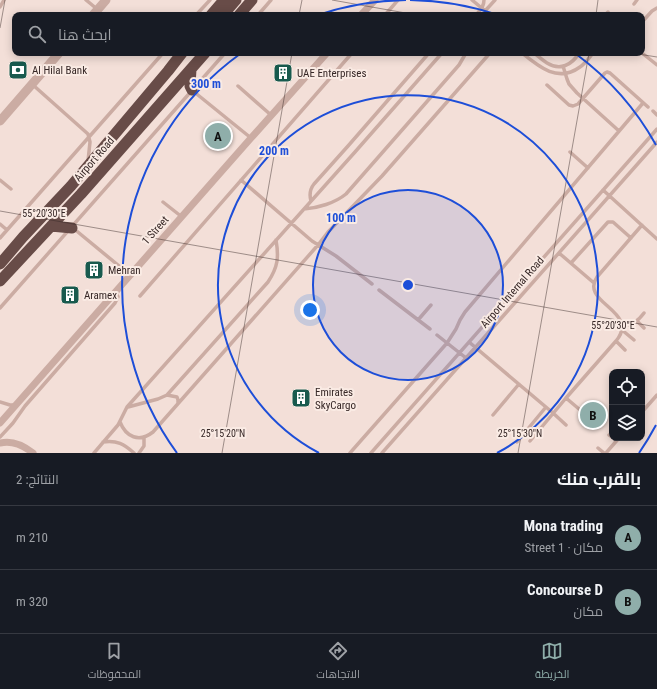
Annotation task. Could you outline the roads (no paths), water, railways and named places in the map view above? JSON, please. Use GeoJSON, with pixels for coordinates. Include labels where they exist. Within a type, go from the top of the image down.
{"type":"FeatureCollection","features":[{"type":"Feature","properties":{"kind":"highway"},"geometry":{"type":"LineString","coordinates":[[214,12],[224,0]]}},
{"type":"Feature","properties":{"kind":"highway"},"geometry":{"type":"LineString","coordinates":[[226,12],[236,0]]}},
{"type":"Feature","properties":{"kind":"highway"},"geometry":{"type":"LineString","coordinates":[[242,12],[252,0]]}},
{"type":"Feature","properties":{"kind":"highway","name":"Airport Road"},"geometry":{"type":"LineString","coordinates":[[0,264],[22,237],[71,186],[180,56]]}},
{"type":"Feature","properties":{"kind":"highway","name":"Airport Road"},"geometry":{"type":"LineString","coordinates":[[0,281],[81,194],[202,56]]}},
{"type":"Feature","properties":{"kind":"highway"},"geometry":{"type":"LineString","coordinates":[[191,69],[190,86],[192,90]]}},
{"type":"Feature","properties":{"kind":"highway"},"geometry":{"type":"LineString","coordinates":[[51,226],[72,228]]}},
{"type":"Feature","properties":{"kind":"street"},"geometry":{"type":"LineString","coordinates":[[95,12],[106,0]]}},
{"type":"Feature","properties":{"kind":"street"},"geometry":{"type":"LineString","coordinates":[[364,12],[375,0]]}},
{"type":"Feature","properties":{"kind":"street"},"geometry":{"type":"LineString","coordinates":[[0,121],[56,56]]}},
{"type":"Feature","properties":{"kind":"street","name":"1 Street"},"geometry":{"type":"LineString","coordinates":[[0,423],[16,405],[43,380],[130,275],[324,56]]}},
{"type":"Feature","properties":{"kind":"street"},"geometry":{"type":"LineString","coordinates":[[0,443],[11,442],[18,444],[33,453]]}},
{"type":"Feature","properties":{"kind":"lane"},"geometry":{"type":"LineString","coordinates":[[0,7],[4,0]]}},
{"type":"Feature","properties":{"kind":"lane"},"geometry":{"type":"LineString","coordinates":[[86,0],[95,12]]}},
{"type":"Feature","properties":{"kind":"lane"},"geometry":{"type":"LineString","coordinates":[[199,12],[210,0]]}},
{"type":"Feature","properties":{"kind":"lane"},"geometry":{"type":"LineString","coordinates":[[261,12],[271,0]]}},
{"type":"Feature","properties":{"kind":"lane"},"geometry":{"type":"LineString","coordinates":[[363,12],[367,0]]}},
{"type":"Feature","properties":{"kind":"lane"},"geometry":{"type":"LineString","coordinates":[[388,12],[398,0]]}},
{"type":"Feature","properties":{"kind":"lane"},"geometry":{"type":"LineString","coordinates":[[472,0],[487,12]]}},
{"type":"Feature","properties":{"kind":"lane"},"geometry":{"type":"LineString","coordinates":[[484,0],[484,9]]}},
{"type":"Feature","properties":{"kind":"lane"},"geometry":{"type":"LineString","coordinates":[[480,12],[495,0]]}},
{"type":"Feature","properties":{"kind":"lane"},"geometry":{"type":"LineString","coordinates":[[634,4],[637,0]]}},
{"type":"Feature","properties":{"kind":"lane"},"geometry":{"type":"LineString","coordinates":[[645,19],[657,8]]}},
{"type":"Feature","properties":{"kind":"lane"},"geometry":{"type":"LineString","coordinates":[[645,55],[657,65]]}},
{"type":"Feature","properties":{"kind":"lane"},"geometry":{"type":"LineString","coordinates":[[0,238],[160,56]]}},
{"type":"Feature","properties":{"kind":"lane"},"geometry":{"type":"LineString","coordinates":[[0,308],[222,56]]}},
{"type":"Feature","properties":{"kind":"lane"},"geometry":{"type":"LineString","coordinates":[[140,296],[349,56]]}},
{"type":"Feature","properties":{"kind":"lane"},"geometry":{"type":"LineString","coordinates":[[311,201],[309,192],[314,184],[426,56]]}},
{"type":"Feature","properties":{"kind":"lane"},"geometry":{"type":"LineString","coordinates":[[94,453],[120,422],[127,407],[439,56]]}},
{"type":"Feature","properties":{"kind":"lane"},"geometry":{"type":"LineString","coordinates":[[304,209],[317,207],[335,201],[346,194],[459,65],[464,56]]}},
{"type":"Feature","properties":{"kind":"lane"},"geometry":{"type":"LineString","coordinates":[[120,422],[125,432],[139,438],[144,438],[153,432],[328,232],[382,176],[487,56]]}},
{"type":"Feature","properties":{"kind":"lane"},"geometry":{"type":"LineString","coordinates":[[525,56],[534,64],[555,73],[572,71],[582,66],[591,56]]}},
{"type":"Feature","properties":{"kind":"lane"},"geometry":{"type":"LineString","coordinates":[[538,56],[554,66],[563,66],[570,63],[577,56]]}},
{"type":"Feature","properties":{"kind":"lane"},"geometry":{"type":"LineString","coordinates":[[563,66],[569,84],[619,131]]}},
{"type":"Feature","properties":{"kind":"lane"},"geometry":{"type":"LineString","coordinates":[[547,85],[571,106],[576,106],[605,73],[608,72],[648,107]]}},
{"type":"Feature","properties":{"kind":"lane"},"geometry":{"type":"LineString","coordinates":[[32,84],[89,136],[90,142],[87,167]]}},
{"type":"Feature","properties":{"kind":"lane"},"geometry":{"type":"LineString","coordinates":[[238,86],[272,115]]}},
{"type":"Feature","properties":{"kind":"lane"},"geometry":{"type":"LineString","coordinates":[[192,90],[251,138]]}},
{"type":"Feature","properties":{"kind":"lane"},"geometry":{"type":"LineString","coordinates":[[350,453],[447,343],[465,312],[643,103]]}},
{"type":"Feature","properties":{"kind":"lane"},"geometry":{"type":"LineString","coordinates":[[653,111],[657,115]]}},
{"type":"Feature","properties":{"kind":"lane"},"geometry":{"type":"LineString","coordinates":[[371,453],[657,129]]}},
{"type":"Feature","properties":{"kind":"lane","name":"Airport Internal Road"},"geometry":{"type":"LineString","coordinates":[[382,453],[657,142]]}},
{"type":"Feature","properties":{"kind":"lane"},"geometry":{"type":"LineString","coordinates":[[570,152],[588,168]]}},
{"type":"Feature","properties":{"kind":"lane"},"geometry":{"type":"LineString","coordinates":[[0,180],[10,189]]}},
{"type":"Feature","properties":{"kind":"lane"},"geometry":{"type":"LineString","coordinates":[[241,180],[318,245],[336,256],[372,284]]}},
{"type":"Feature","properties":{"kind":"lane"},"geometry":{"type":"LineString","coordinates":[[603,190],[657,238]]}},
{"type":"Feature","properties":{"kind":"lane"},"geometry":{"type":"LineString","coordinates":[[163,202],[182,217]]}},
{"type":"Feature","properties":{"kind":"lane"},"geometry":{"type":"LineString","coordinates":[[571,263],[608,222],[613,222],[631,238]]}},
{"type":"Feature","properties":{"kind":"lane"},"geometry":{"type":"LineString","coordinates":[[0,224],[7,230]]}},
{"type":"Feature","properties":{"kind":"lane"},"geometry":{"type":"LineString","coordinates":[[530,441],[616,342],[621,334],[622,323],[597,296],[594,290],[594,283],[597,277],[642,225]]}},
{"type":"Feature","properties":{"kind":"lane"},"geometry":{"type":"LineString","coordinates":[[72,228],[130,275]]}},
{"type":"Feature","properties":{"kind":"lane"},"geometry":{"type":"LineString","coordinates":[[127,407],[158,399],[167,395],[268,282],[274,273],[278,262],[276,240]]}},
{"type":"Feature","properties":{"kind":"lane"},"geometry":{"type":"LineString","coordinates":[[559,252],[594,283]]}},
{"type":"Feature","properties":{"kind":"lane"},"geometry":{"type":"LineString","coordinates":[[379,290],[430,329]]}},
{"type":"Feature","properties":{"kind":"lane"},"geometry":{"type":"LineString","coordinates":[[418,320],[431,305]]}},
{"type":"Feature","properties":{"kind":"lane"},"geometry":{"type":"LineString","coordinates":[[622,328],[629,326],[644,313]]}},
{"type":"Feature","properties":{"kind":"lane"},"geometry":{"type":"LineString","coordinates":[[636,321],[644,328]]}},
{"type":"Feature","properties":{"kind":"lane"},"geometry":{"type":"LineString","coordinates":[[622,328],[634,340]]}},
{"type":"Feature","properties":{"kind":"lane"},"geometry":{"type":"LineString","coordinates":[[437,335],[466,358]]}},
{"type":"Feature","properties":{"kind":"lane"},"geometry":{"type":"LineString","coordinates":[[469,342],[566,425]]}},
{"type":"Feature","properties":{"kind":"lane"},"geometry":{"type":"LineString","coordinates":[[616,342],[625,350]]}},
{"type":"Feature","properties":{"kind":"lane"},"geometry":{"type":"LineString","coordinates":[[0,437],[13,423],[43,380]]}},
{"type":"Feature","properties":{"kind":"lane"},"geometry":{"type":"LineString","coordinates":[[493,415],[519,384]]}},
{"type":"Feature","properties":{"kind":"lane"},"geometry":{"type":"LineString","coordinates":[[167,395],[177,397],[178,403]]}},
{"type":"Feature","properties":{"kind":"lane"},"geometry":{"type":"LineString","coordinates":[[645,409],[657,395]]}},
{"type":"Feature","properties":{"kind":"lane"},"geometry":{"type":"LineString","coordinates":[[566,398],[579,410]]}},
{"type":"Feature","properties":{"kind":"lane"},"geometry":{"type":"LineString","coordinates":[[0,402],[16,405]]}},
{"type":"Feature","properties":{"kind":"lane"},"geometry":{"type":"LineString","coordinates":[[517,442],[546,407]]}},
{"type":"Feature","properties":{"kind":"lane"},"geometry":{"type":"LineString","coordinates":[[139,453],[144,446],[144,438]]}},
{"type":"Feature","properties":{"kind":"lane"},"geometry":{"type":"LineString","coordinates":[[598,448],[605,453],[612,441]]}},
{"type":"Feature","properties":{"kind":"lane"},"geometry":{"type":"LineString","coordinates":[[103,442],[117,442],[126,446],[134,453]]}},
{"type":"Feature","properties":{"kind":"place","name":"Al Hilal Bank"},"geometry":{"type":"Point","coordinates":[18,70]}},
{"type":"Feature","properties":{"kind":"place","name":"UAE Enterprises"},"geometry":{"type":"Point","coordinates":[283,73]}},
{"type":"Feature","properties":{"kind":"place","name":"Mona trading"},"geometry":{"type":"Point","coordinates":[218,136]}},
{"type":"Feature","properties":{"kind":"place","name":"Mehran"},"geometry":{"type":"Point","coordinates":[94,270]}},
{"type":"Feature","properties":{"kind":"place","name":"Aramex"},"geometry":{"type":"Point","coordinates":[70,295]}},
{"type":"Feature","properties":{"kind":"place","name":"Emirates SkyCargo"},"geometry":{"type":"Point","coordinates":[301,398]}},
{"type":"Feature","properties":{"kind":"place","name":"Concourse D"},"geometry":{"type":"Point","coordinates":[593,415]}}]}
